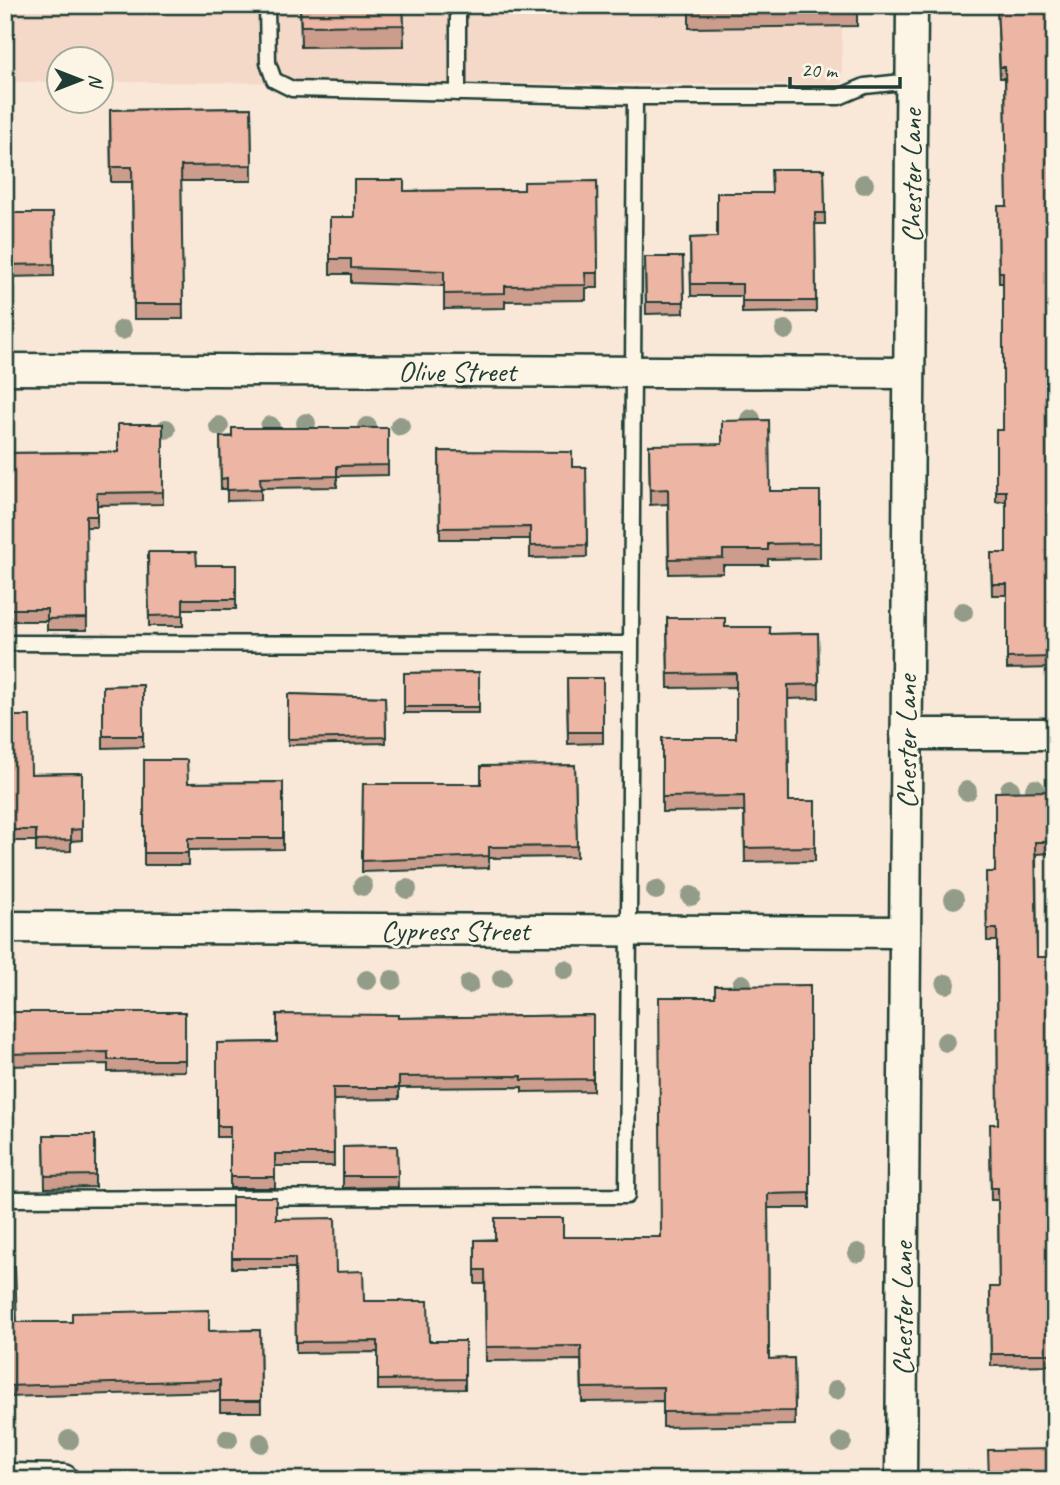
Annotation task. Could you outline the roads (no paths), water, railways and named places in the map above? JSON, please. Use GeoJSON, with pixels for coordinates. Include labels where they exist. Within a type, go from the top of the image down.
{"type":"FeatureCollection","features":[{"type":"Feature","properties":{"kind":"street","name":"Chester Lane"},"geometry":{"type":"LineString","coordinates":[[901,1480],[912,5]]}},
{"type":"Feature","properties":{"kind":"street","name":"Olive Street"},"geometry":{"type":"LineString","coordinates":[[5,369],[909,373]]}},
{"type":"Feature","properties":{"kind":"street"},"geometry":{"type":"LineString","coordinates":[[906,734],[1055,734]]}},
{"type":"Feature","properties":{"kind":"street","name":"Cypress Street"},"geometry":{"type":"LineString","coordinates":[[5,928],[905,932]]}},
{"type":"Feature","properties":{"kind":"street"},"geometry":{"type":"LineString","coordinates":[[5,1479],[63,1480]]}},
{"type":"Feature","properties":{"kind":"lane"},"geometry":{"type":"LineString","coordinates":[[267,5],[268,63],[274,80],[292,89],[635,97],[839,97],[865,86],[911,81]]}},
{"type":"Feature","properties":{"kind":"lane"},"geometry":{"type":"LineString","coordinates":[[458,5],[458,93]]}},
{"type":"Feature","properties":{"kind":"lane"},"geometry":{"type":"LineString","coordinates":[[5,1199],[627,1196],[635,97]]}},
{"type":"Feature","properties":{"kind":"lane"},"geometry":{"type":"LineString","coordinates":[[5,643],[630,645]]}}]}
